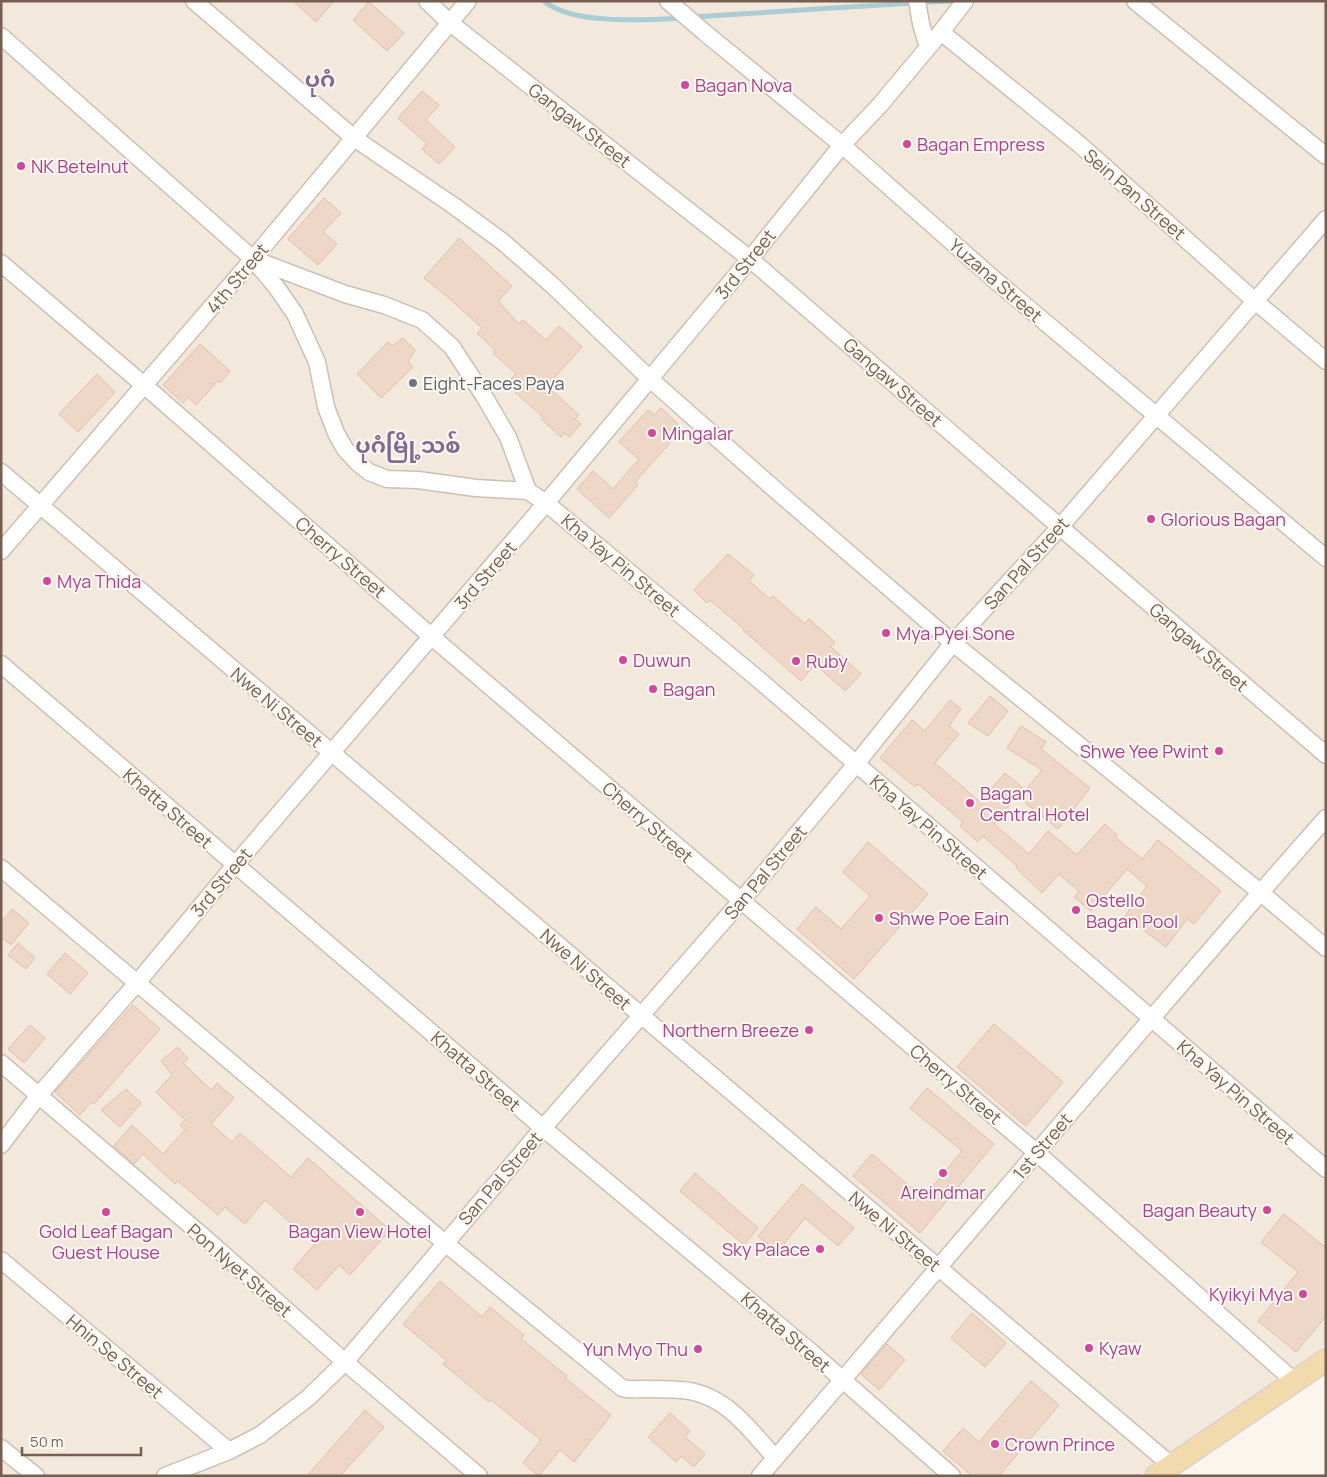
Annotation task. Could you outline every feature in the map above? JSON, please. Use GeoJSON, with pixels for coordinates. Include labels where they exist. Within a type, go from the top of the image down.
{"type":"FeatureCollection","features":[{"type":"Feature","properties":{"kind":"main road"},"geometry":{"type":"LineString","coordinates":[[1164,1471],[1326,1360]]}},
{"type":"Feature","properties":{"kind":"street"},"geometry":{"type":"LineString","coordinates":[[194,1],[354,138],[503,242],[551,284],[650,379],[778,493],[953,643],[1260,892],[1326,948]]}},
{"type":"Feature","properties":{"kind":"street","name":"Gangaw Street"},"geometry":{"type":"LineString","coordinates":[[427,1],[449,22],[750,259],[1326,755]]}},
{"type":"Feature","properties":{"kind":"street","name":"4th Street"},"geometry":{"type":"LineString","coordinates":[[1,551],[253,259],[468,1]]}},
{"type":"Feature","properties":{"kind":"street"},"geometry":{"type":"LineString","coordinates":[[917,1],[928,47]]}},
{"type":"Feature","properties":{"kind":"street","name":"3rd Street"},"geometry":{"type":"LineString","coordinates":[[1,1145],[39,1095],[137,983],[235,865],[546,503],[750,259],[842,144],[880,105],[965,1]]}},
{"type":"Feature","properties":{"kind":"street"},"geometry":{"type":"LineString","coordinates":[[1135,1],[1326,156]]}},
{"type":"Feature","properties":{"kind":"street","name":"Yuzana Street"},"geometry":{"type":"LineString","coordinates":[[669,2],[842,144],[996,281],[1326,558]]}},
{"type":"Feature","properties":{"kind":"street","name":"Sein Pan Street"},"geometry":{"type":"LineString","coordinates":[[941,32],[1079,144],[1255,301],[1326,361]]}},
{"type":"Feature","properties":{"kind":"street"},"geometry":{"type":"LineString","coordinates":[[1,36],[253,259],[295,314],[317,362],[326,407],[336,433],[345,449],[358,463],[369,472],[387,479],[418,480],[476,488],[528,491],[508,437],[484,396],[452,347],[422,320],[384,305],[345,294],[253,259]]}},
{"type":"Feature","properties":{"kind":"street","name":"San Pal Street"},"geometry":{"type":"LineString","coordinates":[[165,1476],[229,1451],[260,1435],[308,1398],[345,1362],[445,1242],[741,901],[856,764],[953,643],[1060,527],[1326,218]]}},
{"type":"Feature","properties":{"kind":"street","name":"Cherry Street"},"geometry":{"type":"LineString","coordinates":[[1,263],[432,637],[1036,1152],[1294,1381]]}},
{"type":"Feature","properties":{"kind":"street","name":"Nwe Ni Street"},"geometry":{"type":"LineString","coordinates":[[1,472],[938,1269],[1164,1471]]}},
{"type":"Feature","properties":{"kind":"street","name":"Kha Yay Pin Street"},"geometry":{"type":"LineString","coordinates":[[528,491],[546,503],[758,679],[1326,1169]]}},
{"type":"Feature","properties":{"kind":"street","name":"Khatta Street"},"geometry":{"type":"LineString","coordinates":[[1,664],[543,1128],[811,1352],[952,1476]]}},
{"type":"Feature","properties":{"kind":"street","name":"1st Street"},"geometry":{"type":"LineString","coordinates":[[760,1476],[1150,1018],[1326,818]]}},
{"type":"Feature","properties":{"kind":"street"},"geometry":{"type":"LineString","coordinates":[[1,868],[445,1242],[622,1388],[629,1390],[683,1390],[705,1394],[719,1402],[743,1421],[775,1458]]}},
{"type":"Feature","properties":{"kind":"street","name":"Pon Nyet Street"},"geometry":{"type":"LineString","coordinates":[[1,1063],[479,1476]]}},
{"type":"Feature","properties":{"kind":"street","name":"Hnin Se Street"},"geometry":{"type":"LineString","coordinates":[[1,1260],[229,1451]]}},
{"type":"Feature","properties":{"kind":"street"},"geometry":{"type":"LineString","coordinates":[[1,1448],[36,1476]]}},
{"type":"Feature","properties":{"kind":"shaded area","name":"ပုဂံမြို့သစ်"},"geometry":{"type":"Polygon","coordinates":[[[1,1],[1326,1],[1326,1345],[1139,1476],[1,1476],[1,1]]]}},
{"type":"Feature","properties":{"kind":"building"},"geometry":{"type":"Polygon","coordinates":[[[293,1],[334,1],[316,22],[293,1]]]}},
{"type":"Feature","properties":{"kind":"building"},"geometry":{"type":"Polygon","coordinates":[[[369,2],[404,33],[387,51],[353,20],[369,2]]]}},
{"type":"Feature","properties":{"kind":"building"},"geometry":{"type":"Polygon","coordinates":[[[422,91],[439,105],[426,120],[455,147],[439,164],[422,149],[427,144],[398,118],[422,91]]]}},
{"type":"Feature","properties":{"kind":"building"},"geometry":{"type":"Polygon","coordinates":[[[324,198],[341,213],[323,232],[337,244],[318,265],[288,239],[324,198]]]}},
{"type":"Feature","properties":{"kind":"building"},"geometry":{"type":"Polygon","coordinates":[[[459,238],[512,286],[498,301],[519,324],[523,320],[546,340],[559,326],[582,347],[547,386],[579,415],[575,419],[581,424],[569,437],[565,433],[561,437],[541,419],[543,417],[506,384],[516,374],[493,353],[495,350],[477,333],[482,328],[424,278],[459,238]]]}},
{"type":"Feature","properties":{"kind":"building"},"geometry":{"type":"Polygon","coordinates":[[[403,338],[415,350],[408,362],[413,367],[381,398],[357,374],[388,342],[393,346],[403,338]]]}},
{"type":"Feature","properties":{"kind":"building"},"geometry":{"type":"Polygon","coordinates":[[[200,344],[230,371],[196,405],[188,397],[183,403],[163,385],[200,344]]]}},
{"type":"Feature","properties":{"kind":"building"},"geometry":{"type":"Polygon","coordinates":[[[97,374],[115,392],[78,432],[59,414],[97,374]]]}},
{"type":"Feature","properties":{"kind":"building"},"geometry":{"type":"Polygon","coordinates":[[[661,408],[678,424],[672,431],[677,435],[635,482],[638,485],[609,518],[577,489],[593,471],[613,489],[639,459],[619,442],[648,410],[654,415],[661,408]]]}},
{"type":"Feature","properties":{"kind":"building"},"geometry":{"type":"Polygon","coordinates":[[[728,554],[754,575],[749,581],[770,599],[773,596],[805,624],[809,619],[835,642],[831,647],[861,674],[845,691],[815,664],[801,681],[710,600],[707,603],[694,590],[728,554]]]}},
{"type":"Feature","properties":{"kind":"building"},"geometry":{"type":"Polygon","coordinates":[[[990,696],[1008,711],[988,736],[968,723],[990,696]]]}},
{"type":"Feature","properties":{"kind":"building"},"geometry":{"type":"Polygon","coordinates":[[[950,700],[961,709],[949,726],[959,734],[935,763],[980,802],[1005,773],[1023,788],[994,824],[1029,854],[1048,831],[1077,855],[1105,824],[1117,835],[1115,837],[1142,859],[1158,840],[1221,891],[1194,924],[1187,919],[1166,947],[1125,916],[1147,886],[1127,869],[1091,911],[1074,897],[1079,891],[1059,874],[1042,893],[1016,868],[1017,866],[983,836],[978,842],[960,826],[963,822],[918,784],[915,787],[880,758],[912,720],[925,731],[950,700]]]}},
{"type":"Feature","properties":{"kind":"building"},"geometry":{"type":"Polygon","coordinates":[[[1021,726],[1046,742],[1041,749],[1090,788],[1058,829],[1019,798],[1042,770],[1007,748],[1021,726]]]}},
{"type":"Feature","properties":{"kind":"building","name":"Shwe Poe Eain"},"geometry":{"type":"Polygon","coordinates":[[[868,842],[928,894],[854,979],[797,929],[816,907],[841,929],[870,896],[843,872],[868,842]]]}},
{"type":"Feature","properties":{"kind":"building"},"geometry":{"type":"Polygon","coordinates":[[[12,909],[29,923],[11,945],[1,937],[1,922],[12,909]]]}},
{"type":"Feature","properties":{"kind":"building"},"geometry":{"type":"Polygon","coordinates":[[[18,943],[35,958],[26,969],[8,955],[18,943]]]}},
{"type":"Feature","properties":{"kind":"building"},"geometry":{"type":"Polygon","coordinates":[[[65,953],[88,973],[70,994],[47,974],[65,953]]]}},
{"type":"Feature","properties":{"kind":"building"},"geometry":{"type":"Polygon","coordinates":[[[133,1005],[160,1029],[94,1104],[91,1102],[80,1115],[55,1092],[133,1005]]]}},
{"type":"Feature","properties":{"kind":"building"},"geometry":{"type":"Polygon","coordinates":[[[994,1024],[1063,1082],[1026,1126],[957,1067],[994,1024]]]}},
{"type":"Feature","properties":{"kind":"building"},"geometry":{"type":"Polygon","coordinates":[[[30,1025],[45,1038],[24,1063],[8,1049],[30,1025]]]}},
{"type":"Feature","properties":{"kind":"building"},"geometry":{"type":"Polygon","coordinates":[[[178,1047],[188,1059],[183,1063],[211,1090],[217,1083],[234,1098],[211,1124],[232,1142],[240,1133],[291,1177],[308,1158],[390,1230],[350,1275],[339,1265],[317,1290],[293,1269],[315,1244],[265,1200],[245,1224],[225,1207],[218,1215],[178,1181],[175,1184],[143,1154],[134,1164],[114,1146],[132,1125],[163,1154],[185,1130],[180,1125],[185,1120],[156,1092],[172,1075],[161,1061],[178,1047]]]}},
{"type":"Feature","properties":{"kind":"building"},"geometry":{"type":"Polygon","coordinates":[[[927,1088],[994,1144],[920,1233],[853,1176],[872,1154],[923,1198],[962,1151],[910,1108],[927,1088]]]}},
{"type":"Feature","properties":{"kind":"building"},"geometry":{"type":"Polygon","coordinates":[[[126,1089],[141,1103],[120,1127],[101,1110],[126,1089]]]}},
{"type":"Feature","properties":{"kind":"building"},"geometry":{"type":"Polygon","coordinates":[[[695,1173],[758,1228],[744,1245],[680,1191],[695,1173]]]}},
{"type":"Feature","properties":{"kind":"building"},"geometry":{"type":"Polygon","coordinates":[[[802,1184],[854,1228],[838,1246],[805,1218],[777,1252],[758,1236],[802,1184]]]}},
{"type":"Feature","properties":{"kind":"building","name":"Kyikyi Mya"},"geometry":{"type":"Polygon","coordinates":[[[1284,1214],[1326,1248],[1326,1316],[1296,1352],[1258,1321],[1298,1272],[1261,1242],[1284,1214]]]}},
{"type":"Feature","properties":{"kind":"building"},"geometry":{"type":"Polygon","coordinates":[[[440,1281],[482,1317],[490,1307],[524,1335],[521,1339],[611,1415],[574,1462],[560,1450],[539,1476],[523,1463],[541,1440],[491,1400],[489,1402],[443,1364],[446,1360],[403,1324],[440,1281]]]}},
{"type":"Feature","properties":{"kind":"building"},"geometry":{"type":"Polygon","coordinates":[[[972,1313],[1006,1343],[985,1367],[951,1338],[972,1313]]]}},
{"type":"Feature","properties":{"kind":"building"},"geometry":{"type":"Polygon","coordinates":[[[887,1344],[905,1360],[879,1390],[861,1374],[887,1344]]]}},
{"type":"Feature","properties":{"kind":"building"},"geometry":{"type":"Polygon","coordinates":[[[1031,1381],[1059,1405],[999,1476],[972,1476],[943,1451],[963,1428],[979,1442],[1031,1381]]]}},
{"type":"Feature","properties":{"kind":"building"},"geometry":{"type":"Polygon","coordinates":[[[365,1410],[384,1427],[340,1476],[307,1476],[365,1410]]]}},
{"type":"Feature","properties":{"kind":"building"},"geometry":{"type":"Polygon","coordinates":[[[670,1413],[690,1431],[685,1437],[705,1454],[694,1467],[681,1456],[676,1462],[648,1437],[670,1413]]]}},
{"type":"Feature","properties":{"kind":"waterway"},"geometry":{"type":"LineString","coordinates":[[544,1],[557,9],[591,17],[630,20],[682,18]]}},
{"type":"Feature","properties":{"kind":"waterway"},"geometry":{"type":"LineString","coordinates":[[693,17],[952,1]]}},
{"type":"Feature","properties":{"kind":"place","name":"Bagan Nova"},"geometry":{"type":"Point","coordinates":[685,85]}},
{"type":"Feature","properties":{"kind":"place","name":"Bagan Empress"},"geometry":{"type":"Point","coordinates":[907,144]}},
{"type":"Feature","properties":{"kind":"place","name":"NK Betelnut"},"geometry":{"type":"Point","coordinates":[21,166]}},
{"type":"Feature","properties":{"kind":"place","name":"Eight-Faces Paya"},"geometry":{"type":"Point","coordinates":[413,383]}},
{"type":"Feature","properties":{"kind":"place","name":"Mingalar"},"geometry":{"type":"Point","coordinates":[652,433]}},
{"type":"Feature","properties":{"kind":"place","name":"Glorious Bagan"},"geometry":{"type":"Point","coordinates":[1151,519]}},
{"type":"Feature","properties":{"kind":"place","name":"Mya Thida"},"geometry":{"type":"Point","coordinates":[47,581]}},
{"type":"Feature","properties":{"kind":"place","name":"Mya Pyei Sone"},"geometry":{"type":"Point","coordinates":[886,633]}},
{"type":"Feature","properties":{"kind":"place","name":"Duwun"},"geometry":{"type":"Point","coordinates":[623,660]}},
{"type":"Feature","properties":{"kind":"place","name":"Ruby"},"geometry":{"type":"Point","coordinates":[796,661]}},
{"type":"Feature","properties":{"kind":"place","name":"Bagan"},"geometry":{"type":"Point","coordinates":[653,689]}},
{"type":"Feature","properties":{"kind":"place","name":"Shwe Yee Pwint"},"geometry":{"type":"Point","coordinates":[1219,751]}},
{"type":"Feature","properties":{"kind":"place","name":"Bagan Central Hotel"},"geometry":{"type":"Point","coordinates":[970,803]}},
{"type":"Feature","properties":{"kind":"place","name":"Ostello Bagan Pool"},"geometry":{"type":"Point","coordinates":[1076,910]}},
{"type":"Feature","properties":{"kind":"place","name":"Shwe Poe Eain"},"geometry":{"type":"Point","coordinates":[879,918]}},
{"type":"Feature","properties":{"kind":"place","name":"Northern Breeze"},"geometry":{"type":"Point","coordinates":[809,1030]}},
{"type":"Feature","properties":{"kind":"place","name":"Areindmar"},"geometry":{"type":"Point","coordinates":[943,1173]}},
{"type":"Feature","properties":{"kind":"place","name":"Bagan Beauty"},"geometry":{"type":"Point","coordinates":[1267,1210]}},
{"type":"Feature","properties":{"kind":"place","name":"Gold Leaf Bagan Guest House"},"geometry":{"type":"Point","coordinates":[106,1212]}},
{"type":"Feature","properties":{"kind":"place","name":"Bagan View Hotel"},"geometry":{"type":"Point","coordinates":[360,1212]}},
{"type":"Feature","properties":{"kind":"place","name":"Sky Palace"},"geometry":{"type":"Point","coordinates":[820,1249]}},
{"type":"Feature","properties":{"kind":"place","name":"Kyikyi Mya"},"geometry":{"type":"Point","coordinates":[1303,1294]}},
{"type":"Feature","properties":{"kind":"place","name":"Kyaw"},"geometry":{"type":"Point","coordinates":[1089,1348]}},
{"type":"Feature","properties":{"kind":"place","name":"Yun Myo Thu"},"geometry":{"type":"Point","coordinates":[698,1349]}},
{"type":"Feature","properties":{"kind":"place","name":"Crown Prince"},"geometry":{"type":"Point","coordinates":[995,1444]}},
{"type":"Feature","properties":{"kind":"district","name":"ပုဂံ"},"geometry":{"type":"Point","coordinates":[320,79]}},
{"type":"Feature","properties":{"kind":"district","name":"ပုဂံမြို့သစ်"},"geometry":{"type":"Point","coordinates":[408,445]}}]}
